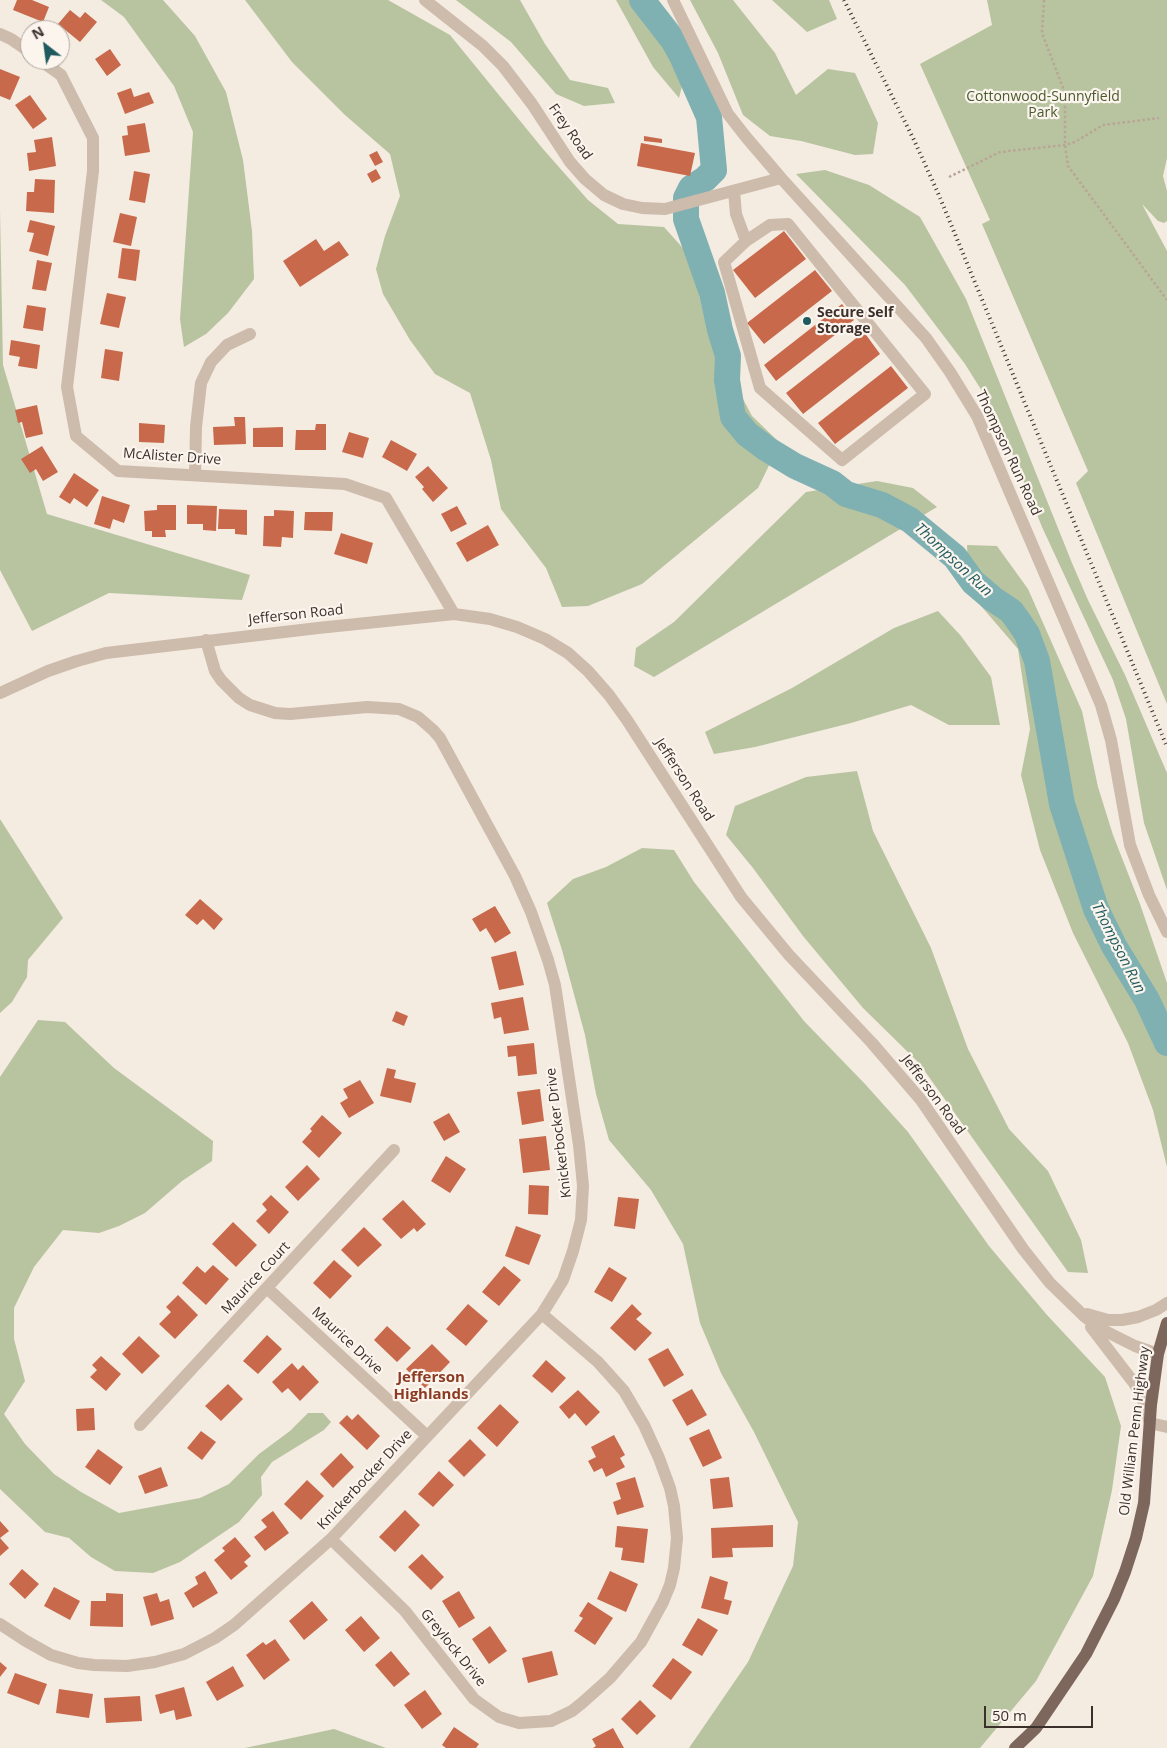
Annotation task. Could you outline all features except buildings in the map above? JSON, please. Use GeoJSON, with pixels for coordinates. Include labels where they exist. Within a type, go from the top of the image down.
{"type":"FeatureCollection","features":[{"type":"Feature","properties":{"kind":"main road","name":"Old William Penn Highway"},"geometry":{"type":"LineString","coordinates":[[1015,1748],[1036,1728],[1086,1654],[1114,1599],[1125,1572],[1136,1538],[1144,1503],[1150,1423],[1158,1354],[1167,1323]]}},
{"type":"Feature","properties":{"kind":"street","name":"Frey Road"},"geometry":{"type":"LineString","coordinates":[[424,0],[483,46],[503,66],[532,104],[570,162],[585,179],[604,195],[623,204],[642,208],[665,209],[781,178]]}},
{"type":"Feature","properties":{"kind":"street","name":"Thompson Run Road"},"geometry":{"type":"LineString","coordinates":[[673,0],[728,114],[781,178],[926,338],[977,416],[1100,705],[1111,740],[1130,846],[1149,895],[1167,932]]}},
{"type":"Feature","properties":{"kind":"street"},"geometry":{"type":"LineString","coordinates":[[0,34],[20,45]]}},
{"type":"Feature","properties":{"kind":"street","name":"McAlister Drive"},"geometry":{"type":"LineString","coordinates":[[54,70],[61,75],[93,138],[93,171],[67,387],[76,436],[118,471],[344,484],[386,498],[454,614]]}},
{"type":"Feature","properties":{"kind":"street"},"geometry":{"type":"LineString","coordinates":[[734,191],[736,214],[746,241]]}},
{"type":"Feature","properties":{"kind":"street"},"geometry":{"type":"LineString","coordinates":[[788,224],[926,394],[842,460],[760,388],[724,262],[746,241],[770,225],[788,224]]}},
{"type":"Feature","properties":{"kind":"street"},"geometry":{"type":"LineString","coordinates":[[195,475],[196,428],[201,383],[212,362],[227,345],[250,334]]}},
{"type":"Feature","properties":{"kind":"street","name":"Jefferson Road"},"geometry":{"type":"LineString","coordinates":[[0,692],[48,671],[106,653],[206,640],[454,614],[490,619],[517,627],[545,639],[568,653],[588,670],[609,694],[741,898],[789,956],[872,1043],[915,1093],[1024,1249],[1050,1283],[1076,1310],[1103,1330],[1135,1346],[1158,1354]]}},
{"type":"Feature","properties":{"kind":"street","name":"Knickerbocker Drive"},"geometry":{"type":"LineString","coordinates":[[0,1624],[39,1649],[71,1661],[94,1665],[127,1666],[162,1660],[200,1647],[234,1625],[331,1539],[542,1314],[563,1280],[581,1220],[583,1186],[579,1145],[555,985],[548,960],[531,912],[515,876],[440,738],[422,720],[410,712],[399,709],[367,707],[290,714],[263,710],[239,698],[221,680],[215,671],[206,640]]}},
{"type":"Feature","properties":{"kind":"street","name":"Maurice Court"},"geometry":{"type":"LineString","coordinates":[[140,1425],[394,1150]]}},
{"type":"Feature","properties":{"kind":"street","name":"Maurice Drive"},"geometry":{"type":"LineString","coordinates":[[267,1288],[427,1436]]}},
{"type":"Feature","properties":{"kind":"street"},"geometry":{"type":"LineString","coordinates":[[1076,1310],[1094,1317],[1122,1320],[1156,1310],[1167,1303]]}},
{"type":"Feature","properties":{"kind":"street"},"geometry":{"type":"LineString","coordinates":[[1076,1310],[1134,1383],[1141,1395],[1150,1423],[1167,1427]]}},
{"type":"Feature","properties":{"kind":"street","name":"Greylock Drive"},"geometry":{"type":"LineString","coordinates":[[331,1539],[405,1612],[474,1699],[499,1717],[519,1723],[551,1720],[572,1711],[610,1678],[641,1642],[663,1602],[674,1568],[677,1522],[670,1488],[659,1458],[644,1425],[624,1391],[598,1362],[542,1314]]}},
{"type":"Feature","properties":{"kind":"path"},"geometry":{"type":"LineString","coordinates":[[1044,0],[1042,33],[1065,93],[1065,145],[1068,166],[1167,300]]}},
{"type":"Feature","properties":{"kind":"path"},"geometry":{"type":"LineString","coordinates":[[949,177],[1000,152],[1065,145],[1075,142],[1103,125],[1159,118]]}},
{"type":"Feature","properties":{"kind":"green space"},"geometry":{"type":"Polygon","coordinates":[[[101,0],[163,0],[195,36],[226,92],[243,160],[252,231],[254,279],[228,313],[206,334],[184,347],[180,319],[193,132],[174,86],[124,17],[101,0]]]}},
{"type":"Feature","properties":{"kind":"green space"},"geometry":{"type":"Polygon","coordinates":[[[245,0],[388,0],[450,35],[543,149],[588,200],[618,224],[664,227],[690,256],[708,333],[752,416],[780,443],[758,488],[642,584],[588,606],[562,607],[546,568],[501,509],[491,460],[470,393],[435,374],[410,340],[383,294],[376,269],[385,236],[400,196],[390,154],[345,115],[292,62],[245,0]]]}},
{"type":"Feature","properties":{"kind":"green space"},"geometry":{"type":"Polygon","coordinates":[[[456,0],[520,0],[545,44],[570,80],[608,88],[615,103],[584,106],[556,94],[511,42],[456,0]]]}},
{"type":"Feature","properties":{"kind":"green space"},"geometry":{"type":"Polygon","coordinates":[[[616,0],[657,0],[682,86],[679,98],[653,67],[616,0]]]}},
{"type":"Feature","properties":{"kind":"green space"},"geometry":{"type":"Polygon","coordinates":[[[690,0],[733,0],[775,53],[796,95],[828,69],[855,73],[878,123],[873,154],[855,155],[801,141],[770,136],[743,115],[718,53],[690,0]]]}},
{"type":"Feature","properties":{"kind":"green space"},"geometry":{"type":"Polygon","coordinates":[[[772,0],[829,0],[837,19],[807,32],[772,0]]]}},
{"type":"Feature","properties":{"kind":"green space","name":"Cottonwood-Sunnyfield Park"},"geometry":{"type":"Polygon","coordinates":[[[987,0],[1167,0],[1167,158],[1163,176],[1167,191],[1167,221],[1164,223],[1158,221],[1142,204],[1167,251],[1167,704],[1076,483],[1088,471],[982,224],[990,220],[920,64],[992,25],[987,0]]]}},
{"type":"Feature","properties":{"kind":"green space"},"geometry":{"type":"Polygon","coordinates":[[[825,170],[869,185],[920,217],[966,299],[1072,563],[1125,675],[1167,773],[1167,890],[1144,823],[1126,719],[1113,680],[1042,527],[997,415],[965,364],[905,285],[796,174],[825,170]]]}},
{"type":"Feature","properties":{"kind":"green space"},"geometry":{"type":"Polygon","coordinates":[[[0,210],[3,365],[47,514],[250,575],[242,600],[109,593],[32,631],[0,570],[0,210]]]}},
{"type":"Feature","properties":{"kind":"green space"},"geometry":{"type":"Polygon","coordinates":[[[877,481],[913,488],[937,507],[654,677],[634,666],[636,648],[674,622],[806,492],[877,481]]]}},
{"type":"Feature","properties":{"kind":"green space"},"geometry":{"type":"Polygon","coordinates":[[[967,545],[997,546],[1028,589],[1082,711],[1098,787],[1113,835],[1140,904],[1167,983],[1167,1167],[1153,1110],[1128,1043],[1073,933],[1040,850],[1021,775],[1030,729],[1018,649],[969,592],[967,545]]]}},
{"type":"Feature","properties":{"kind":"green space"},"geometry":{"type":"Polygon","coordinates":[[[938,611],[961,636],[991,677],[1000,725],[949,725],[911,705],[851,723],[755,747],[714,754],[705,732],[792,688],[894,628],[938,611]]]}},
{"type":"Feature","properties":{"kind":"green space"},"geometry":{"type":"Polygon","coordinates":[[[857,771],[873,831],[931,948],[968,1049],[1009,1129],[1048,1171],[1081,1240],[1088,1273],[1068,1272],[919,1063],[863,1008],[803,936],[726,835],[735,806],[806,777],[857,771]]]}},
{"type":"Feature","properties":{"kind":"green space"},"geometry":{"type":"Polygon","coordinates":[[[0,819],[63,918],[28,960],[27,977],[12,1002],[0,1013],[0,819]]]}},
{"type":"Feature","properties":{"kind":"green space"},"geometry":{"type":"Polygon","coordinates":[[[642,848],[674,850],[694,882],[804,1021],[908,1132],[989,1246],[1047,1315],[1105,1377],[1121,1426],[1112,1490],[1093,1576],[1036,1681],[980,1748],[689,1748],[748,1662],[793,1566],[798,1522],[754,1432],[721,1373],[700,1323],[683,1244],[651,1190],[609,1140],[596,1094],[585,1035],[547,903],[573,879],[606,867],[642,848]]]}},
{"type":"Feature","properties":{"kind":"green space"},"geometry":{"type":"Polygon","coordinates":[[[38,1020],[65,1022],[114,1068],[213,1141],[212,1161],[182,1181],[145,1213],[119,1226],[99,1233],[63,1230],[34,1267],[14,1308],[14,1339],[25,1381],[4,1414],[25,1444],[54,1474],[81,1492],[119,1513],[200,1498],[229,1484],[259,1454],[290,1431],[308,1413],[323,1413],[331,1422],[324,1430],[272,1462],[261,1477],[262,1495],[239,1522],[180,1562],[153,1573],[115,1571],[91,1557],[69,1538],[45,1532],[0,1489],[0,1077],[38,1020]]]}},
{"type":"Feature","properties":{"kind":"green space"},"geometry":{"type":"Polygon","coordinates":[[[334,1729],[386,1748],[245,1748],[334,1729]]]}},
{"type":"Feature","properties":{"kind":"waterway","name":"Thompson Run"},"geometry":{"type":"LineString","coordinates":[[642,0],[673,40],[709,117],[714,170],[705,179],[691,188],[686,198],[686,219],[712,293],[728,356],[727,380],[733,417],[747,434],[795,466],[832,483],[846,494],[882,505],[910,520],[955,557],[973,582],[1011,611],[1019,622],[1027,634],[1037,661],[1062,804],[1096,909],[1114,946],[1147,1000],[1167,1043]]}},
{"type":"Feature","properties":{"kind":"railway"},"geometry":{"type":"LineString","coordinates":[[844,0],[914,140],[938,193],[1167,747]]}},
{"type":"Feature","properties":{"kind":"place","name":"Secure Self Storage"},"geometry":{"type":"Point","coordinates":[807,321]}},
{"type":"Feature","properties":{"kind":"district","name":"Jefferson Highlands"},"geometry":{"type":"Point","coordinates":[431,1386]}}]}
